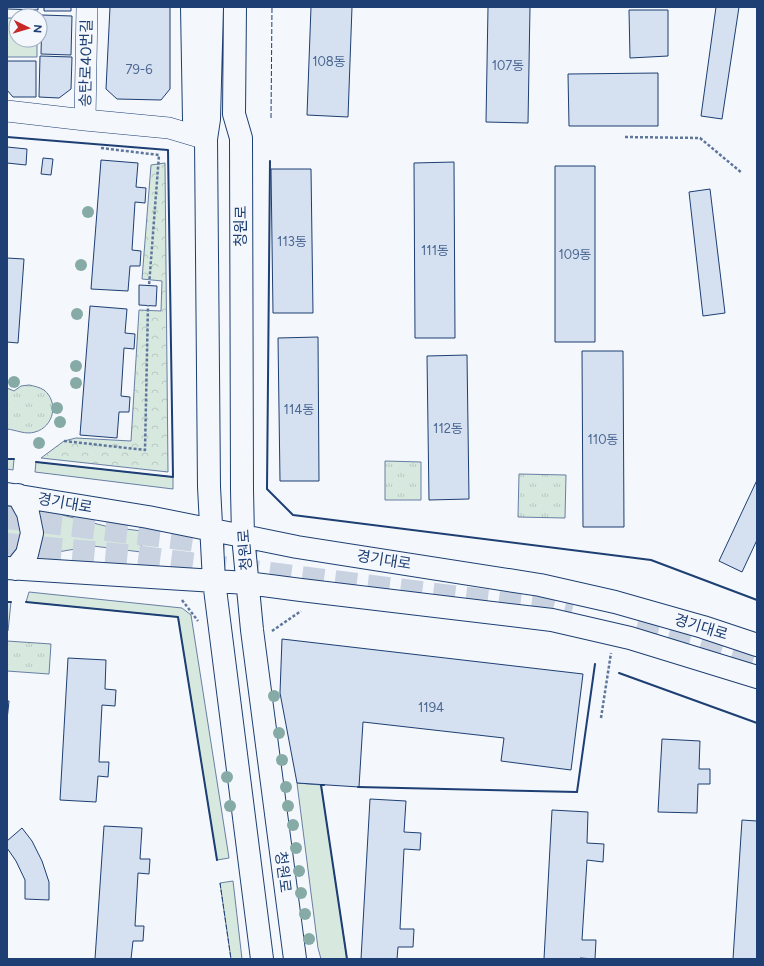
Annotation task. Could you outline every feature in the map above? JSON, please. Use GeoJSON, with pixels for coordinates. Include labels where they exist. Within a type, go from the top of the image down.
{"type":"FeatureCollection","features":[{"type":"Feature","properties":{"kind":"main road"},"geometry":{"type":"LineString","coordinates":[[192,7],[194,120],[206,139]]}},
{"type":"Feature","properties":{"kind":"main road"},"geometry":{"type":"LineString","coordinates":[[212,7],[209,119],[206,139],[209,472],[211,530],[214,581],[262,959]]}},
{"type":"Feature","properties":{"kind":"main road","name":"청원로"},"geometry":{"type":"LineString","coordinates":[[235,7],[234,114],[241,138]]}},
{"type":"Feature","properties":{"kind":"main road","name":"청원로"},"geometry":{"type":"LineString","coordinates":[[250,7],[249,108],[241,138],[243,536],[252,630],[294,959]]}},
{"type":"Feature","properties":{"kind":"main road"},"geometry":{"type":"LineString","coordinates":[[11,568],[27,554],[32,533],[28,513],[13,494]]}},
{"type":"Feature","properties":{"kind":"main road","name":"경기대로"},"geometry":{"type":"LineString","coordinates":[[13,494],[297,547],[540,585],[615,602],[703,627],[757,645]]}},
{"type":"Feature","properties":{"kind":"main road","name":"경기대로"},"geometry":{"type":"LineString","coordinates":[[11,568],[247,583],[552,620],[630,638],[757,677]]}},
{"type":"Feature","properties":{"kind":"street","name":"송탄로40번길"},"geometry":{"type":"LineString","coordinates":[[85,120],[87,7]]}},
{"type":"Feature","properties":{"kind":"street","name":"송탄로40번길"},"geometry":{"type":"LineString","coordinates":[[7,111],[169,128],[206,139]]}},
{"type":"Feature","properties":{"kind":"path"},"geometry":{"type":"LineString","coordinates":[[625,137],[700,138],[742,173]]}},
{"type":"Feature","properties":{"kind":"path"},"geometry":{"type":"LineString","coordinates":[[101,148],[159,155],[149,286]]}},
{"type":"Feature","properties":{"kind":"path"},"geometry":{"type":"LineString","coordinates":[[64,441],[145,450],[148,305]]}},
{"type":"Feature","properties":{"kind":"path"},"geometry":{"type":"LineString","coordinates":[[180,598],[203,627]]}},
{"type":"Feature","properties":{"kind":"path"},"geometry":{"type":"LineString","coordinates":[[271,632],[302,611]]}},
{"type":"Feature","properties":{"kind":"path"},"geometry":{"type":"LineString","coordinates":[[601,718],[611,651],[618,653]]}},
{"type":"Feature","properties":{"kind":"green space"},"geometry":{"type":"Polygon","coordinates":[[[8,18],[8,48],[37,48],[37,57],[7,57],[8,18]]]}},
{"type":"Feature","properties":{"kind":"green space"},"geometry":{"type":"Polygon","coordinates":[[[165,163],[168,472],[41,458],[64,441],[76,438],[131,441],[139,310],[161,311],[162,281],[142,279],[151,165],[165,163]]]}},
{"type":"Feature","properties":{"kind":"green space"},"geometry":{"type":"Polygon","coordinates":[[[29,385],[44,390],[49,395],[53,407],[50,420],[47,425],[32,433],[7,429],[7,388],[14,391],[21,386],[29,385]]]}},
{"type":"Feature","properties":{"kind":"green space"},"geometry":{"type":"Polygon","coordinates":[[[7,459],[14,459],[13,470],[7,469],[7,459]]]}},
{"type":"Feature","properties":{"kind":"green space"},"geometry":{"type":"Polygon","coordinates":[[[385,461],[421,462],[421,500],[385,500],[385,461]]]}},
{"type":"Feature","properties":{"kind":"green space"},"geometry":{"type":"Polygon","coordinates":[[[36,462],[173,477],[173,489],[35,472],[36,462]]]}},
{"type":"Feature","properties":{"kind":"green space"},"geometry":{"type":"Polygon","coordinates":[[[519,474],[566,475],[565,518],[518,517],[519,474]]]}},
{"type":"Feature","properties":{"kind":"green space"},"geometry":{"type":"Polygon","coordinates":[[[7,506],[12,506],[23,517],[22,548],[10,558],[7,558],[7,506]]]}},
{"type":"Feature","properties":{"kind":"green space"},"geometry":{"type":"Polygon","coordinates":[[[31,507],[109,527],[142,531],[141,552],[93,546],[34,556],[31,507]]]}},
{"type":"Feature","properties":{"kind":"green space"},"geometry":{"type":"Polygon","coordinates":[[[29,592],[182,608],[191,615],[229,858],[217,860],[178,617],[26,602],[29,592]]]}},
{"type":"Feature","properties":{"kind":"green space"},"geometry":{"type":"Polygon","coordinates":[[[7,602],[11,602],[8,631],[7,631],[7,602]]]}},
{"type":"Feature","properties":{"kind":"green space"},"geometry":{"type":"Polygon","coordinates":[[[7,641],[51,644],[49,674],[7,671],[7,641]]]}},
{"type":"Feature","properties":{"kind":"green space"},"geometry":{"type":"Polygon","coordinates":[[[297,783],[321,785],[347,959],[321,959],[318,948],[297,783]]]}},
{"type":"Feature","properties":{"kind":"green space"},"geometry":{"type":"Polygon","coordinates":[[[233,881],[242,959],[231,959],[220,883],[233,881]]]}},
{"type":"Feature","properties":{"kind":"building"},"geometry":{"type":"Polygon","coordinates":[[[7,7],[38,7],[38,8],[7,9],[7,7]]]}},
{"type":"Feature","properties":{"kind":"building"},"geometry":{"type":"Polygon","coordinates":[[[71,7],[71,11],[48,11],[48,8],[44,8],[71,7]]]}},
{"type":"Feature","properties":{"kind":"building"},"geometry":{"type":"Polygon","coordinates":[[[110,7],[170,7],[170,89],[161,100],[117,99],[106,89],[110,7]]]}},
{"type":"Feature","properties":{"kind":"building"},"geometry":{"type":"Polygon","coordinates":[[[311,7],[352,7],[348,117],[307,115],[311,7]]]}},
{"type":"Feature","properties":{"kind":"building"},"geometry":{"type":"Polygon","coordinates":[[[488,7],[530,7],[528,123],[486,122],[488,7]]]}},
{"type":"Feature","properties":{"kind":"building"},"geometry":{"type":"Polygon","coordinates":[[[716,7],[739,7],[722,119],[701,116],[716,7]]]}},
{"type":"Feature","properties":{"kind":"building"},"geometry":{"type":"Polygon","coordinates":[[[629,10],[668,10],[668,56],[630,58],[629,10]]]}},
{"type":"Feature","properties":{"kind":"building"},"geometry":{"type":"Polygon","coordinates":[[[48,15],[72,16],[71,55],[41,54],[41,48],[48,48],[48,15]]]}},
{"type":"Feature","properties":{"kind":"building"},"geometry":{"type":"Polygon","coordinates":[[[40,56],[72,57],[71,89],[59,98],[39,97],[40,56]]]}},
{"type":"Feature","properties":{"kind":"building"},"geometry":{"type":"Polygon","coordinates":[[[7,61],[36,61],[36,97],[13,97],[7,90],[7,61]]]}},
{"type":"Feature","properties":{"kind":"building"},"geometry":{"type":"Polygon","coordinates":[[[658,73],[658,126],[569,126],[568,74],[658,73]]]}},
{"type":"Feature","properties":{"kind":"building"},"geometry":{"type":"Polygon","coordinates":[[[7,147],[27,149],[26,165],[7,163],[7,147]]]}},
{"type":"Feature","properties":{"kind":"building"},"geometry":{"type":"Polygon","coordinates":[[[43,158],[53,159],[51,175],[41,174],[43,158]]]}},
{"type":"Feature","properties":{"kind":"building"},"geometry":{"type":"Polygon","coordinates":[[[101,160],[138,163],[136,187],[146,188],[145,203],[135,202],[132,250],[141,251],[140,266],[130,266],[128,291],[91,289],[101,160]]]}},
{"type":"Feature","properties":{"kind":"building"},"geometry":{"type":"Polygon","coordinates":[[[454,162],[455,338],[415,338],[414,163],[454,162]]]}},
{"type":"Feature","properties":{"kind":"building"},"geometry":{"type":"Polygon","coordinates":[[[555,166],[595,166],[595,342],[555,342],[555,166]]]}},
{"type":"Feature","properties":{"kind":"building"},"geometry":{"type":"Polygon","coordinates":[[[271,169],[311,169],[313,313],[273,313],[271,169]]]}},
{"type":"Feature","properties":{"kind":"building"},"geometry":{"type":"Polygon","coordinates":[[[710,189],[725,313],[703,316],[689,192],[710,189]]]}},
{"type":"Feature","properties":{"kind":"building"},"geometry":{"type":"Polygon","coordinates":[[[7,258],[24,259],[18,343],[7,342],[7,258]]]}},
{"type":"Feature","properties":{"kind":"building"},"geometry":{"type":"Polygon","coordinates":[[[139,285],[157,286],[156,306],[139,305],[139,285]]]}},
{"type":"Feature","properties":{"kind":"building"},"geometry":{"type":"Polygon","coordinates":[[[90,306],[127,309],[125,333],[135,334],[134,349],[124,348],[121,396],[130,397],[129,412],[119,412],[117,438],[80,435],[90,306]]]}},
{"type":"Feature","properties":{"kind":"building"},"geometry":{"type":"Polygon","coordinates":[[[318,337],[319,481],[280,481],[278,338],[318,337]]]}},
{"type":"Feature","properties":{"kind":"building"},"geometry":{"type":"Polygon","coordinates":[[[582,351],[623,351],[624,527],[583,527],[582,351]]]}},
{"type":"Feature","properties":{"kind":"building"},"geometry":{"type":"Polygon","coordinates":[[[467,355],[469,499],[429,500],[427,356],[467,355]]]}},
{"type":"Feature","properties":{"kind":"building"},"geometry":{"type":"Polygon","coordinates":[[[757,480],[757,540],[742,572],[719,561],[757,480]]]}},
{"type":"Feature","properties":{"kind":"building"},"geometry":{"type":"Polygon","coordinates":[[[282,639],[583,674],[571,770],[501,761],[504,738],[363,722],[359,787],[297,783],[280,693],[282,639]]]}},
{"type":"Feature","properties":{"kind":"building"},"geometry":{"type":"Polygon","coordinates":[[[68,658],[106,660],[105,689],[116,690],[115,706],[102,705],[99,762],[109,762],[108,777],[98,776],[96,802],[60,800],[68,658]]]}},
{"type":"Feature","properties":{"kind":"building"},"geometry":{"type":"Polygon","coordinates":[[[7,701],[9,701],[7,720],[7,701]]]}},
{"type":"Feature","properties":{"kind":"building"},"geometry":{"type":"Polygon","coordinates":[[[662,739],[700,741],[699,769],[710,769],[710,784],[698,784],[697,813],[658,812],[662,739]]]}},
{"type":"Feature","properties":{"kind":"building"},"geometry":{"type":"Polygon","coordinates":[[[370,799],[406,801],[404,832],[421,833],[420,850],[404,849],[400,929],[414,929],[413,947],[398,947],[397,959],[361,959],[370,799]]]}},
{"type":"Feature","properties":{"kind":"building"},"geometry":{"type":"Polygon","coordinates":[[[552,810],[588,812],[587,843],[604,844],[603,862],[587,860],[582,940],[596,940],[595,959],[544,959],[552,810]]]}},
{"type":"Feature","properties":{"kind":"building"},"geometry":{"type":"Polygon","coordinates":[[[742,820],[757,821],[757,959],[733,959],[742,820]]]}},
{"type":"Feature","properties":{"kind":"building"},"geometry":{"type":"Polygon","coordinates":[[[104,826],[142,828],[140,859],[150,859],[149,874],[138,873],[135,926],[144,926],[143,941],[133,941],[131,959],[95,959],[104,826]]]}},
{"type":"Feature","properties":{"kind":"building"},"geometry":{"type":"Polygon","coordinates":[[[22,828],[32,841],[42,861],[49,882],[49,900],[25,899],[25,880],[16,861],[7,848],[7,841],[22,828]]]}},
{"type":"Feature","properties":{"kind":"tunnel"},"geometry":{"type":"LineString","coordinates":[[7,518],[181,539],[262,551]]}},
{"type":"Feature","properties":{"kind":"tunnel"},"geometry":{"type":"LineString","coordinates":[[7,544],[135,556],[539,607],[571,615]]}},
{"type":"Feature","properties":{"kind":"tunnel"},"geometry":{"type":"LineString","coordinates":[[636,630],[693,644],[757,664]]}},
{"type":"Feature","properties":{"kind":"fence"},"geometry":{"type":"LineString","coordinates":[[271,118],[272,7]]}},
{"type":"Feature","properties":{"kind":"fence"},"geometry":{"type":"LineString","coordinates":[[220,883],[231,959]]}},
{"type":"Feature","properties":{"kind":"wall"},"geometry":{"type":"LineString","coordinates":[[7,137],[168,150],[173,477],[36,462]]}},
{"type":"Feature","properties":{"kind":"wall"},"geometry":{"type":"LineString","coordinates":[[270,161],[267,489],[293,515],[651,560],[757,600]]}},
{"type":"Feature","properties":{"kind":"wall"},"geometry":{"type":"LineString","coordinates":[[7,459],[14,459]]}},
{"type":"Feature","properties":{"kind":"wall"},"geometry":{"type":"LineString","coordinates":[[26,602],[178,617],[217,860]]}},
{"type":"Feature","properties":{"kind":"wall"},"geometry":{"type":"LineString","coordinates":[[358,787],[577,792],[595,664]]}},
{"type":"Feature","properties":{"kind":"wall"},"geometry":{"type":"LineString","coordinates":[[619,673],[757,723]]}},
{"type":"Feature","properties":{"kind":"wall"},"geometry":{"type":"LineString","coordinates":[[324,785],[321,785],[347,959]]}}]}
